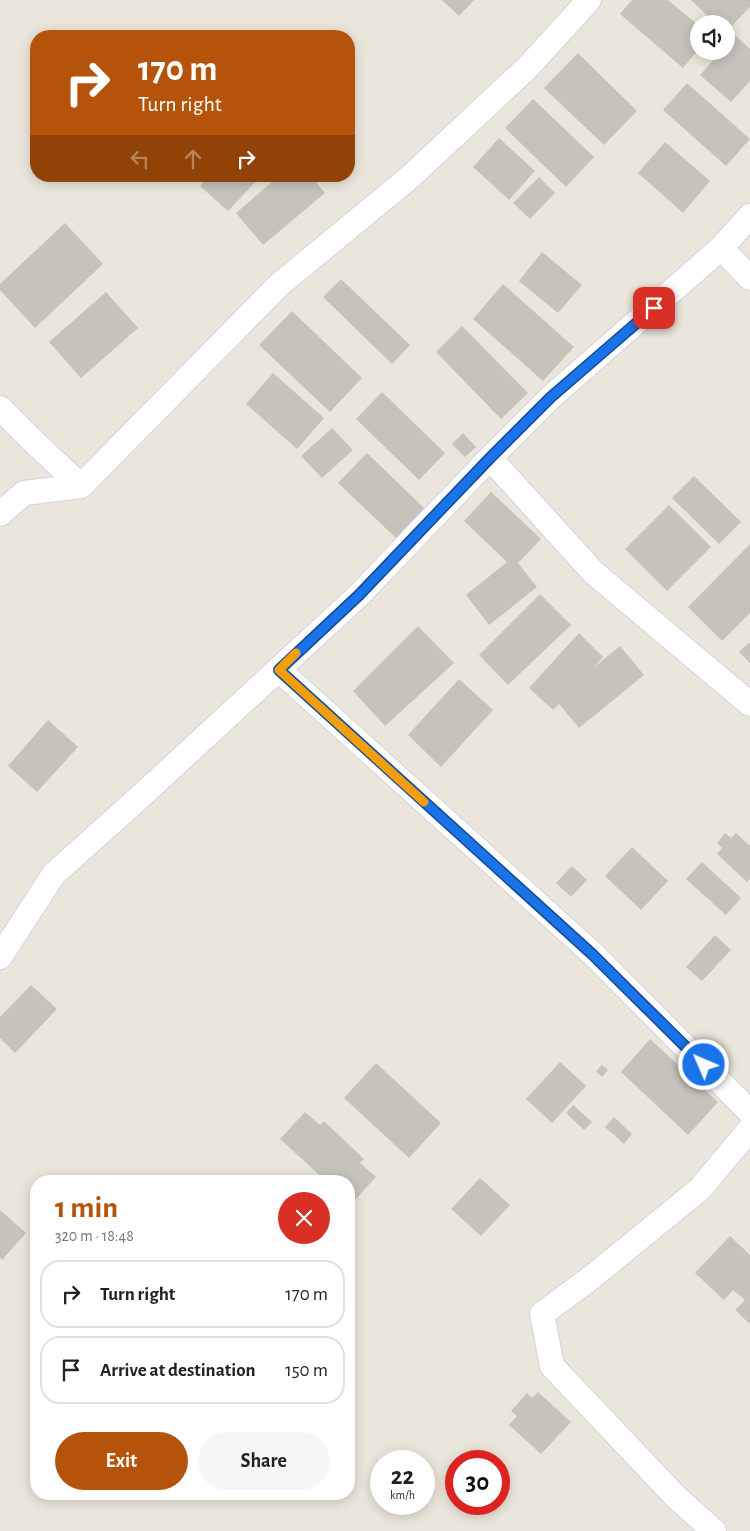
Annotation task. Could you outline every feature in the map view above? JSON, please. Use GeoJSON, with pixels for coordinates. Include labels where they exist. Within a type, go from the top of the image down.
{"type":"FeatureCollection","features":[{"type":"Feature","properties":{"kind":"street"},"geometry":{"type":"LineString","coordinates":[[0,514],[24,493],[82,486],[279,285],[410,177],[528,67],[589,0]]}},
{"type":"Feature","properties":{"kind":"street"},"geometry":{"type":"LineString","coordinates":[[0,957],[54,874],[142,796],[359,595],[551,397],[721,248],[750,216]]}},
{"type":"Feature","properties":{"kind":"street"},"geometry":{"type":"LineString","coordinates":[[721,248],[750,278]]}},
{"type":"Feature","properties":{"kind":"street"},"geometry":{"type":"LineString","coordinates":[[0,408],[32,441],[82,486]]}},
{"type":"Feature","properties":{"kind":"street"},"geometry":{"type":"LineString","coordinates":[[490,458],[593,572],[750,704]]}},
{"type":"Feature","properties":{"kind":"street"},"geometry":{"type":"LineString","coordinates":[[279,670],[592,954],[750,1112]]}},
{"type":"Feature","properties":{"kind":"street"},"geometry":{"type":"LineString","coordinates":[[714,1531],[676,1497],[552,1366],[542,1314],[592,1277],[700,1189],[750,1129]]}},
{"type":"Feature","properties":{"kind":"building"},"geometry":{"type":"Polygon","coordinates":[[[442,0],[474,0],[459,16],[442,0]]]}},
{"type":"Feature","properties":{"kind":"building"},"geometry":{"type":"Polygon","coordinates":[[[632,0],[668,0],[690,18],[690,60],[683,68],[620,14],[632,0]]]}},
{"type":"Feature","properties":{"kind":"building"},"geometry":{"type":"Polygon","coordinates":[[[691,0],[750,0],[750,7],[735,23],[735,15],[707,15],[691,0]]]}},
{"type":"Feature","properties":{"kind":"building"},"geometry":{"type":"Polygon","coordinates":[[[735,35],[750,49],[750,81],[731,102],[700,75],[713,60],[735,60],[735,35]]]}},
{"type":"Feature","properties":{"kind":"building"},"geometry":{"type":"Polygon","coordinates":[[[578,53],[637,111],[604,145],[544,88],[578,53]]]}},
{"type":"Feature","properties":{"kind":"building"},"geometry":{"type":"Polygon","coordinates":[[[687,83],[750,139],[726,166],[663,110],[687,83]]]}},
{"type":"Feature","properties":{"kind":"building"},"geometry":{"type":"Polygon","coordinates":[[[533,99],[594,157],[566,187],[505,128],[533,99]]]}},
{"type":"Feature","properties":{"kind":"building"},"geometry":{"type":"Polygon","coordinates":[[[499,138],[535,171],[509,200],[473,167],[499,138]]]}},
{"type":"Feature","properties":{"kind":"building"},"geometry":{"type":"Polygon","coordinates":[[[665,142],[710,181],[683,213],[638,173],[665,142]]]}},
{"type":"Feature","properties":{"kind":"building"},"geometry":{"type":"Polygon","coordinates":[[[539,177],[555,193],[530,219],[513,203],[539,177]]]}},
{"type":"Feature","properties":{"kind":"building"},"geometry":{"type":"Polygon","coordinates":[[[204,182],[255,182],[228,211],[200,186],[204,182]]]}},
{"type":"Feature","properties":{"kind":"building"},"geometry":{"type":"Polygon","coordinates":[[[272,182],[316,182],[325,193],[263,245],[236,213],[272,182]]]}},
{"type":"Feature","properties":{"kind":"building"},"geometry":{"type":"Polygon","coordinates":[[[65,223],[103,264],[35,328],[0,290],[0,284],[65,223]]]}},
{"type":"Feature","properties":{"kind":"building"},"geometry":{"type":"Polygon","coordinates":[[[542,252],[582,285],[558,313],[519,281],[542,252]]]}},
{"type":"Feature","properties":{"kind":"building"},"geometry":{"type":"Polygon","coordinates":[[[341,279],[410,345],[392,364],[323,297],[341,279]]]}},
{"type":"Feature","properties":{"kind":"building"},"geometry":{"type":"Polygon","coordinates":[[[503,284],[574,347],[543,381],[473,319],[503,284]]]}},
{"type":"Feature","properties":{"kind":"building"},"geometry":{"type":"Polygon","coordinates":[[[106,292],[138,328],[81,378],[49,342],[106,292]]]}},
{"type":"Feature","properties":{"kind":"building"},"geometry":{"type":"Polygon","coordinates":[[[292,311],[362,378],[330,412],[259,345],[292,311]]]}},
{"type":"Feature","properties":{"kind":"building"},"geometry":{"type":"Polygon","coordinates":[[[462,326],[528,393],[501,419],[436,352],[462,326]]]}},
{"type":"Feature","properties":{"kind":"building"},"geometry":{"type":"Polygon","coordinates":[[[273,373],[324,418],[297,449],[246,404],[273,373]]]}},
{"type":"Feature","properties":{"kind":"building"},"geometry":{"type":"Polygon","coordinates":[[[382,392],[445,453],[419,480],[356,419],[382,392]]]}},
{"type":"Feature","properties":{"kind":"building"},"geometry":{"type":"Polygon","coordinates":[[[332,428],[353,450],[322,478],[301,456],[332,428]]]}},
{"type":"Feature","properties":{"kind":"building"},"geometry":{"type":"Polygon","coordinates":[[[463,433],[476,447],[465,457],[452,444],[463,433]]]}},
{"type":"Feature","properties":{"kind":"building"},"geometry":{"type":"Polygon","coordinates":[[[367,453],[424,508],[396,538],[338,483],[367,453]]]}},
{"type":"Feature","properties":{"kind":"building"},"geometry":{"type":"Polygon","coordinates":[[[694,476],[741,522],[719,544],[672,498],[694,476]]]}},
{"type":"Feature","properties":{"kind":"building"},"geometry":{"type":"Polygon","coordinates":[[[491,492],[541,539],[518,563],[537,587],[489,625],[466,595],[507,562],[464,521],[491,492]]]}},
{"type":"Feature","properties":{"kind":"building"},"geometry":{"type":"Polygon","coordinates":[[[669,505],[711,547],[667,591],[625,549],[669,505]]]}},
{"type":"Feature","properties":{"kind":"building"},"geometry":{"type":"Polygon","coordinates":[[[750,544],[750,613],[722,641],[688,607],[750,544]]]}},
{"type":"Feature","properties":{"kind":"building"},"geometry":{"type":"Polygon","coordinates":[[[540,594],[571,625],[508,685],[479,655],[540,594]]]}},
{"type":"Feature","properties":{"kind":"building"},"geometry":{"type":"Polygon","coordinates":[[[418,626],[454,663],[385,726],[353,691],[418,626]]]}},
{"type":"Feature","properties":{"kind":"building"},"geometry":{"type":"Polygon","coordinates":[[[579,633],[603,657],[593,668],[620,646],[644,675],[579,728],[559,704],[553,710],[529,688],[579,633]]]}},
{"type":"Feature","properties":{"kind":"building"},"geometry":{"type":"Polygon","coordinates":[[[750,642],[750,663],[739,652],[750,642]]]}},
{"type":"Feature","properties":{"kind":"building"},"geometry":{"type":"Polygon","coordinates":[[[459,679],[493,710],[441,767],[408,735],[459,679]]]}},
{"type":"Feature","properties":{"kind":"building"},"geometry":{"type":"Polygon","coordinates":[[[48,720],[78,747],[37,792],[8,766],[48,720]]]}},
{"type":"Feature","properties":{"kind":"building"},"geometry":{"type":"Polygon","coordinates":[[[725,833],[731,838],[736,833],[750,846],[750,879],[747,882],[717,854],[722,848],[717,843],[725,833]]]}},
{"type":"Feature","properties":{"kind":"building"},"geometry":{"type":"Polygon","coordinates":[[[632,847],[668,881],[641,910],[605,876],[632,847]]]}},
{"type":"Feature","properties":{"kind":"building"},"geometry":{"type":"Polygon","coordinates":[[[702,862],[741,898],[726,915],[686,879],[702,862]]]}},
{"type":"Feature","properties":{"kind":"building"},"geometry":{"type":"Polygon","coordinates":[[[572,866],[587,880],[571,897],[556,883],[572,866]]]}},
{"type":"Feature","properties":{"kind":"building"},"geometry":{"type":"Polygon","coordinates":[[[715,935],[731,950],[702,981],[686,967],[715,935]]]}},
{"type":"Feature","properties":{"kind":"building"},"geometry":{"type":"Polygon","coordinates":[[[31,985],[57,1009],[15,1053],[0,1038],[0,1017],[31,985]]]}},
{"type":"Feature","properties":{"kind":"building"},"geometry":{"type":"Polygon","coordinates":[[[650,1039],[718,1102],[688,1135],[621,1072],[650,1039]]]}},
{"type":"Feature","properties":{"kind":"building"},"geometry":{"type":"Polygon","coordinates":[[[560,1062],[586,1086],[552,1123],[526,1099],[560,1062]]]}},
{"type":"Feature","properties":{"kind":"building"},"geometry":{"type":"Polygon","coordinates":[[[376,1063],[441,1123],[409,1158],[344,1098],[376,1063]]]}},
{"type":"Feature","properties":{"kind":"building"},"geometry":{"type":"Polygon","coordinates":[[[602,1065],[608,1070],[602,1077],[596,1071],[602,1065]]]}},
{"type":"Feature","properties":{"kind":"building"},"geometry":{"type":"Polygon","coordinates":[[[573,1105],[592,1122],[584,1130],[566,1113],[573,1105]]]}},
{"type":"Feature","properties":{"kind":"building"},"geometry":{"type":"Polygon","coordinates":[[[305,1112],[320,1125],[324,1121],[364,1159],[360,1163],[376,1177],[355,1200],[355,1175],[319,1175],[280,1139],[305,1112]]]}},
{"type":"Feature","properties":{"kind":"building"},"geometry":{"type":"Polygon","coordinates":[[[614,1117],[632,1134],[624,1144],[605,1127],[614,1117]]]}},
{"type":"Feature","properties":{"kind":"building"},"geometry":{"type":"Polygon","coordinates":[[[480,1178],[510,1205],[481,1236],[451,1209],[480,1178]]]}},
{"type":"Feature","properties":{"kind":"building"},"geometry":{"type":"Polygon","coordinates":[[[0,1210],[26,1233],[2,1260],[0,1258],[0,1210]]]}},
{"type":"Feature","properties":{"kind":"building"},"geometry":{"type":"Polygon","coordinates":[[[730,1236],[750,1255],[750,1324],[735,1310],[745,1300],[733,1290],[724,1300],[695,1273],[730,1236]]]}},
{"type":"Feature","properties":{"kind":"building"},"geometry":{"type":"Polygon","coordinates":[[[538,1392],[571,1422],[541,1454],[509,1425],[517,1416],[511,1411],[527,1393],[532,1398],[538,1392]]]}},
{"type":"Feature","properties":{"kind":"slow traffic"},"geometry":{"type":"LineString","coordinates":[[296,653],[279,670],[424,802]]}},
{"type":"Feature","properties":{"kind":"route"},"geometry":{"type":"LineString","coordinates":[[654,308],[551,397],[359,595],[279,670],[592,954],[704,1065]]}}]}
